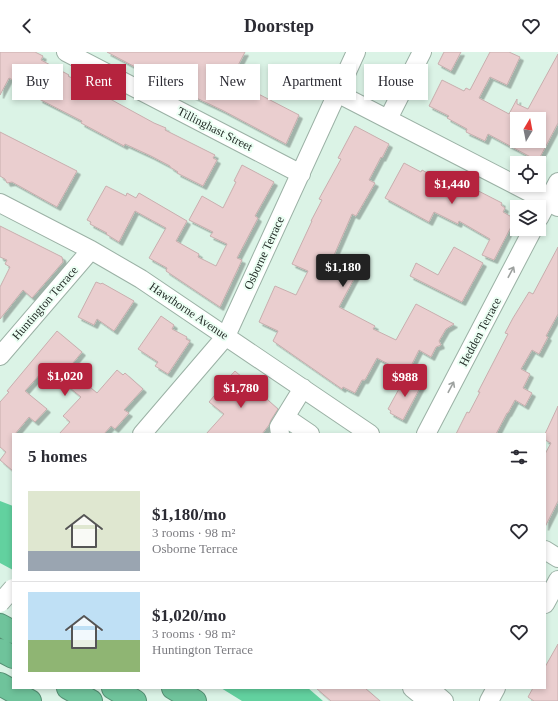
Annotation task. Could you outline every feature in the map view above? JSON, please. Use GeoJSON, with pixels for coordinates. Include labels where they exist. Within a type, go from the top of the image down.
{"type":"FeatureCollection","features":[{"type":"Feature","properties":{"kind":"highway"},"geometry":{"type":"LineString","coordinates":[[0,591],[12,597]]}},
{"type":"Feature","properties":{"kind":"highway"},"geometry":{"type":"LineString","coordinates":[[0,625],[12,631]]}},
{"type":"Feature","properties":{"kind":"highway"},"geometry":{"type":"LineString","coordinates":[[0,650],[12,656]]}},
{"type":"Feature","properties":{"kind":"highway"},"geometry":{"type":"LineString","coordinates":[[0,684],[30,701]]}},
{"type":"Feature","properties":{"kind":"highway"},"geometry":{"type":"LineString","coordinates":[[70,689],[91,701]]}},
{"type":"Feature","properties":{"kind":"highway"},"geometry":{"type":"LineString","coordinates":[[115,689],[135,701]]}},
{"type":"Feature","properties":{"kind":"highway"},"geometry":{"type":"LineString","coordinates":[[175,689],[195,701]]}},
{"type":"Feature","properties":{"kind":"street","name":"Tillinghast Street"},"geometry":{"type":"LineString","coordinates":[[66,52],[301,174]]}},
{"type":"Feature","properties":{"kind":"street","name":"Osborne Terrace"},"geometry":{"type":"LineString","coordinates":[[350,64],[356,52]]}},
{"type":"Feature","properties":{"kind":"street"},"geometry":{"type":"LineString","coordinates":[[388,119],[422,52]]}},
{"type":"Feature","properties":{"kind":"street","name":"Osborne Terrace"},"geometry":{"type":"LineString","coordinates":[[143,433],[226,336],[334,100]]}},
{"type":"Feature","properties":{"kind":"street"},"geometry":{"type":"LineString","coordinates":[[351,100],[553,204],[558,182]]}},
{"type":"Feature","properties":{"kind":"street","name":"Hawthorne Avenue"},"geometry":{"type":"LineString","coordinates":[[0,203],[91,250],[141,279],[303,388],[366,433]]}},
{"type":"Feature","properties":{"kind":"street","name":"Hedden Terrace"},"geometry":{"type":"LineString","coordinates":[[427,433],[529,236]]}},
{"type":"Feature","properties":{"kind":"street","name":"Huntington Terrace"},"geometry":{"type":"LineString","coordinates":[[0,356],[91,250]]}},
{"type":"Feature","properties":{"kind":"street"},"geometry":{"type":"LineString","coordinates":[[280,433],[279,426],[303,388]]}},
{"type":"Feature","properties":{"kind":"street"},"geometry":{"type":"LineString","coordinates":[[285,417],[309,433]]}},
{"type":"Feature","properties":{"kind":"street"},"geometry":{"type":"LineString","coordinates":[[546,551],[558,558]]}},
{"type":"Feature","properties":{"kind":"street"},"geometry":{"type":"LineString","coordinates":[[546,602],[558,580]]}},
{"type":"Feature","properties":{"kind":"street"},"geometry":{"type":"LineString","coordinates":[[0,603],[12,589]]}},
{"type":"Feature","properties":{"kind":"street"},"geometry":{"type":"LineString","coordinates":[[413,689],[428,701]]}},
{"type":"Feature","properties":{"kind":"street"},"geometry":{"type":"LineString","coordinates":[[429,689],[444,701]]}},
{"type":"Feature","properties":{"kind":"street"},"geometry":{"type":"LineString","coordinates":[[489,701],[495,689]]}},
{"type":"Feature","properties":{"kind":"green space"},"geometry":{"type":"Polygon","coordinates":[[[0,501],[12,506],[12,569],[0,563],[0,501]]]}},
{"type":"Feature","properties":{"kind":"green space"},"geometry":{"type":"Polygon","coordinates":[[[223,689],[309,689],[323,701],[242,701],[223,689]]]}},
{"type":"Feature","properties":{"kind":"building"},"geometry":{"type":"Polygon","coordinates":[[[0,52],[35,52],[43,56],[41,60],[48,64],[12,64],[12,80],[9,78],[0,95],[0,52]]]}},
{"type":"Feature","properties":{"kind":"building"},"geometry":{"type":"Polygon","coordinates":[[[107,52],[245,52],[239,64],[206,64],[206,100],[260,100],[260,95],[299,115],[286,144],[198,99],[198,64],[134,64],[134,66],[107,52]]]}},
{"type":"Feature","properties":{"kind":"building"},"geometry":{"type":"Polygon","coordinates":[[[444,52],[461,52],[451,71],[438,64],[444,52]]]}},
{"type":"Feature","properties":{"kind":"building"},"geometry":{"type":"Polygon","coordinates":[[[490,52],[509,52],[520,57],[507,85],[490,77],[479,98],[509,114],[510,112],[510,146],[488,134],[485,141],[466,132],[467,129],[447,118],[449,116],[429,106],[442,80],[464,91],[466,88],[470,90],[490,52]]]}},
{"type":"Feature","properties":{"kind":"building"},"geometry":{"type":"Polygon","coordinates":[[[558,54],[558,123],[546,146],[546,112],[510,112],[517,99],[517,104],[528,109],[558,54]]]}},
{"type":"Feature","properties":{"kind":"building"},"geometry":{"type":"Polygon","coordinates":[[[63,72],[71,78],[71,100],[112,100],[166,128],[165,130],[215,155],[213,158],[217,160],[203,186],[177,173],[178,172],[170,166],[151,156],[125,144],[124,146],[81,123],[82,121],[41,100],[63,100],[63,72]]]}},
{"type":"Feature","properties":{"kind":"building"},"geometry":{"type":"Polygon","coordinates":[[[355,126],[389,144],[369,180],[375,183],[356,216],[352,214],[331,262],[356,275],[339,307],[375,326],[373,329],[396,340],[416,304],[454,324],[446,329],[439,341],[441,345],[436,347],[431,357],[419,350],[407,374],[377,358],[365,380],[362,380],[355,393],[343,387],[342,389],[273,341],[278,331],[259,322],[275,286],[296,295],[308,271],[292,264],[322,200],[319,199],[341,159],[338,158],[355,126]]]}},
{"type":"Feature","properties":{"kind":"building"},"geometry":{"type":"Polygon","coordinates":[[[0,132],[77,171],[57,207],[12,182],[7,183],[5,179],[0,176],[0,132]]]}},
{"type":"Feature","properties":{"kind":"building"},"geometry":{"type":"Polygon","coordinates":[[[514,148],[545,148],[541,156],[529,156],[514,148]]]}},
{"type":"Feature","properties":{"kind":"building"},"geometry":{"type":"Polygon","coordinates":[[[404,163],[421,172],[422,170],[451,186],[455,179],[502,203],[501,205],[505,208],[503,212],[510,216],[510,229],[494,260],[482,255],[490,239],[459,221],[458,224],[434,212],[429,222],[385,198],[404,163]]]}},
{"type":"Feature","properties":{"kind":"building"},"geometry":{"type":"Polygon","coordinates":[[[242,165],[274,182],[255,216],[258,218],[237,258],[242,260],[220,307],[166,271],[167,268],[149,258],[166,228],[135,211],[119,242],[106,234],[107,233],[90,224],[91,222],[87,220],[106,186],[126,196],[127,193],[136,198],[139,193],[187,221],[176,241],[199,254],[198,257],[216,266],[227,244],[210,236],[213,232],[189,220],[202,196],[223,208],[236,182],[234,181],[242,165]]]}},
{"type":"Feature","properties":{"kind":"building"},"geometry":{"type":"Polygon","coordinates":[[[0,226],[62,257],[63,262],[32,298],[23,290],[0,319],[0,287],[10,267],[5,264],[7,260],[0,257],[0,226]]]}},
{"type":"Feature","properties":{"kind":"building"},"geometry":{"type":"Polygon","coordinates":[[[454,247],[483,263],[462,302],[410,276],[416,263],[438,275],[454,247]]]}},
{"type":"Feature","properties":{"kind":"building"},"geometry":{"type":"Polygon","coordinates":[[[558,247],[558,314],[546,336],[548,337],[539,354],[532,350],[521,369],[530,374],[523,388],[532,393],[525,406],[515,400],[497,433],[456,433],[467,412],[469,413],[480,392],[478,392],[508,334],[505,333],[513,318],[529,292],[533,294],[558,247]]]}},
{"type":"Feature","properties":{"kind":"building"},"geometry":{"type":"Polygon","coordinates":[[[96,282],[102,283],[134,301],[114,331],[97,319],[94,325],[78,317],[96,282]]]}},
{"type":"Feature","properties":{"kind":"building"},"geometry":{"type":"Polygon","coordinates":[[[161,316],[174,325],[172,329],[187,337],[186,339],[190,341],[168,374],[155,366],[158,362],[138,349],[161,316]]]}},
{"type":"Feature","properties":{"kind":"building"},"geometry":{"type":"Polygon","coordinates":[[[57,331],[82,352],[68,369],[97,393],[117,370],[123,375],[125,373],[143,389],[124,410],[129,413],[115,429],[111,426],[105,433],[60,433],[70,422],[63,416],[81,397],[48,370],[45,374],[42,372],[25,391],[47,409],[35,422],[29,417],[16,433],[12,433],[12,470],[0,460],[6,452],[0,447],[0,402],[9,392],[7,391],[57,331]]]}},
{"type":"Feature","properties":{"kind":"building"},"geometry":{"type":"Polygon","coordinates":[[[235,371],[278,409],[263,433],[207,433],[224,414],[209,402],[219,390],[218,389],[235,371]]]}},
{"type":"Feature","properties":{"kind":"building"},"geometry":{"type":"Polygon","coordinates":[[[406,376],[422,384],[403,420],[390,413],[391,411],[388,409],[406,376]]]}},
{"type":"Feature","properties":{"kind":"building"},"geometry":{"type":"Polygon","coordinates":[[[558,406],[558,501],[546,525],[546,452],[551,443],[546,440],[545,433],[558,406]]]}},
{"type":"Feature","properties":{"kind":"building"},"geometry":{"type":"Polygon","coordinates":[[[558,644],[558,701],[534,701],[528,697],[532,689],[546,689],[546,665],[558,644]]]}},
{"type":"Feature","properties":{"kind":"building"},"geometry":{"type":"Polygon","coordinates":[[[317,689],[366,689],[380,701],[331,701],[317,689]]]}}]}
